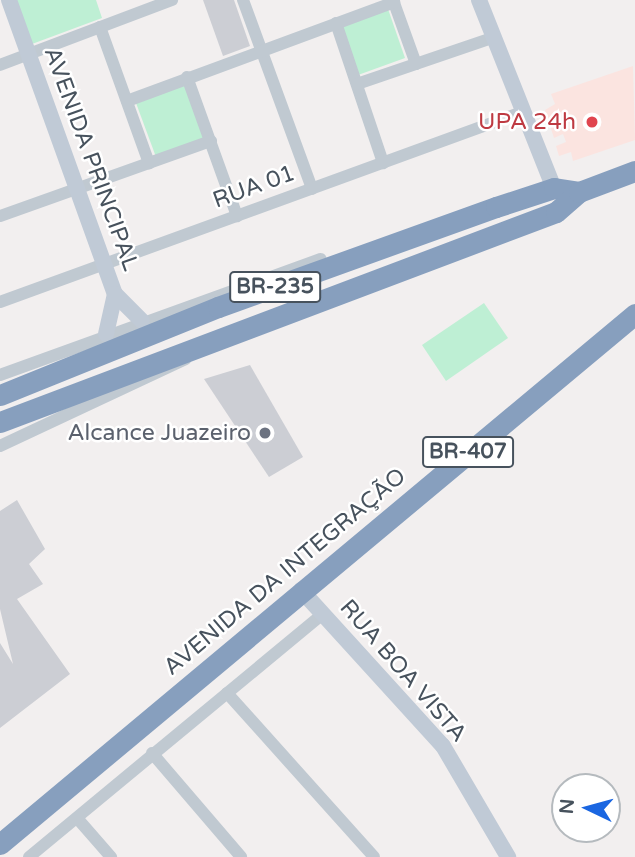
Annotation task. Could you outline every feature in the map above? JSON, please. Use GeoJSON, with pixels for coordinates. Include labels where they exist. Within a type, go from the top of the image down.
{"type":"FeatureCollection","features":[{"type":"Feature","properties":{"kind":"highway","name":"BR-235"},"geometry":{"type":"LineString","coordinates":[[0,422],[556,212],[579,192],[635,171]]}},
{"type":"Feature","properties":{"kind":"highway"},"geometry":{"type":"LineString","coordinates":[[554,188],[579,192]]}},
{"type":"Feature","properties":{"kind":"highway","name":"BR-235"},"geometry":{"type":"LineString","coordinates":[[0,393],[218,307],[554,188]]}},
{"type":"Feature","properties":{"kind":"highway","name":"AVENIDA DA INTEGRAÇÃO"},"geometry":{"type":"LineString","coordinates":[[0,844],[301,590],[635,314]]}},
{"type":"Feature","properties":{"kind":"highway"},"geometry":{"type":"LineString","coordinates":[[0,393],[34,363]]}},
{"type":"Feature","properties":{"kind":"street","name":"AVENIDA PRINCIPAL"},"geometry":{"type":"LineString","coordinates":[[9,0],[115,294],[106,334]]}},
{"type":"Feature","properties":{"kind":"street"},"geometry":{"type":"LineString","coordinates":[[0,65],[172,0]]}},
{"type":"Feature","properties":{"kind":"street"},"geometry":{"type":"LineString","coordinates":[[243,0],[312,189]]}},
{"type":"Feature","properties":{"kind":"street"},"geometry":{"type":"LineString","coordinates":[[0,376],[142,321],[525,187],[554,188],[479,0]]}},
{"type":"Feature","properties":{"kind":"street"},"geometry":{"type":"LineString","coordinates":[[127,101],[394,1],[416,64]]}},
{"type":"Feature","properties":{"kind":"street"},"geometry":{"type":"LineString","coordinates":[[336,23],[383,163]]}},
{"type":"Feature","properties":{"kind":"street"},"geometry":{"type":"LineString","coordinates":[[100,27],[149,163]]}},
{"type":"Feature","properties":{"kind":"street"},"geometry":{"type":"LineString","coordinates":[[357,84],[492,38]]}},
{"type":"Feature","properties":{"kind":"street"},"geometry":{"type":"LineString","coordinates":[[187,77],[237,216]]}},
{"type":"Feature","properties":{"kind":"street","name":"RUA 01"},"geometry":{"type":"LineString","coordinates":[[0,302],[522,112]]}},
{"type":"Feature","properties":{"kind":"street"},"geometry":{"type":"LineString","coordinates":[[1,213],[211,141]]}},
{"type":"Feature","properties":{"kind":"street"},"geometry":{"type":"LineString","coordinates":[[115,294],[142,321]]}},
{"type":"Feature","properties":{"kind":"street"},"geometry":{"type":"LineString","coordinates":[[0,446],[174,368],[201,348]]}},
{"type":"Feature","properties":{"kind":"street","name":"RUA BOA VISTA"},"geometry":{"type":"LineString","coordinates":[[301,590],[443,746],[508,857]]}},
{"type":"Feature","properties":{"kind":"street"},"geometry":{"type":"LineString","coordinates":[[29,857],[323,614]]}},
{"type":"Feature","properties":{"kind":"street"},"geometry":{"type":"LineString","coordinates":[[227,694],[374,857]]}},
{"type":"Feature","properties":{"kind":"street"},"geometry":{"type":"LineString","coordinates":[[152,753],[241,857]]}},
{"type":"Feature","properties":{"kind":"street"},"geometry":{"type":"LineString","coordinates":[[77,818],[111,857]]}},
{"type":"Feature","properties":{"kind":"shaded area","name":"UPA 24h"},"geometry":{"type":"Polygon","coordinates":[[[633,66],[635,140],[573,161],[571,152],[559,156],[556,146],[566,142],[563,134],[554,138],[545,110],[555,104],[551,94],[633,66]]]}},
{"type":"Feature","properties":{"kind":"green space"},"geometry":{"type":"Polygon","coordinates":[[[16,0],[96,0],[102,18],[32,44],[16,0]]]}},
{"type":"Feature","properties":{"kind":"green space"},"geometry":{"type":"Polygon","coordinates":[[[388,9],[405,58],[358,75],[341,26],[388,9]]]}},
{"type":"Feature","properties":{"kind":"green space"},"geometry":{"type":"Polygon","coordinates":[[[188,84],[207,138],[156,157],[136,103],[188,84]]]}},
{"type":"Feature","properties":{"kind":"green space"},"geometry":{"type":"Polygon","coordinates":[[[484,303],[508,338],[446,381],[422,345],[484,303]]]}},
{"type":"Feature","properties":{"kind":"building"},"geometry":{"type":"Polygon","coordinates":[[[203,0],[234,0],[250,46],[223,56],[203,0]]]}},
{"type":"Feature","properties":{"kind":"building","name":"Alcance Juazeiro"},"geometry":{"type":"Polygon","coordinates":[[[250,365],[303,457],[269,477],[204,379],[250,365]]]}},
{"type":"Feature","properties":{"kind":"building"},"geometry":{"type":"Polygon","coordinates":[[[17,500],[45,549],[29,564],[43,584],[17,599],[70,674],[0,728],[0,643],[13,664],[0,609],[0,511],[17,500]]]}},
{"type":"Feature","properties":{"kind":"place","name":"UPA 24h"},"geometry":{"type":"Point","coordinates":[592,122]}},
{"type":"Feature","properties":{"kind":"place","name":"Alcance Juazeiro"},"geometry":{"type":"Point","coordinates":[265,433]}}]}
